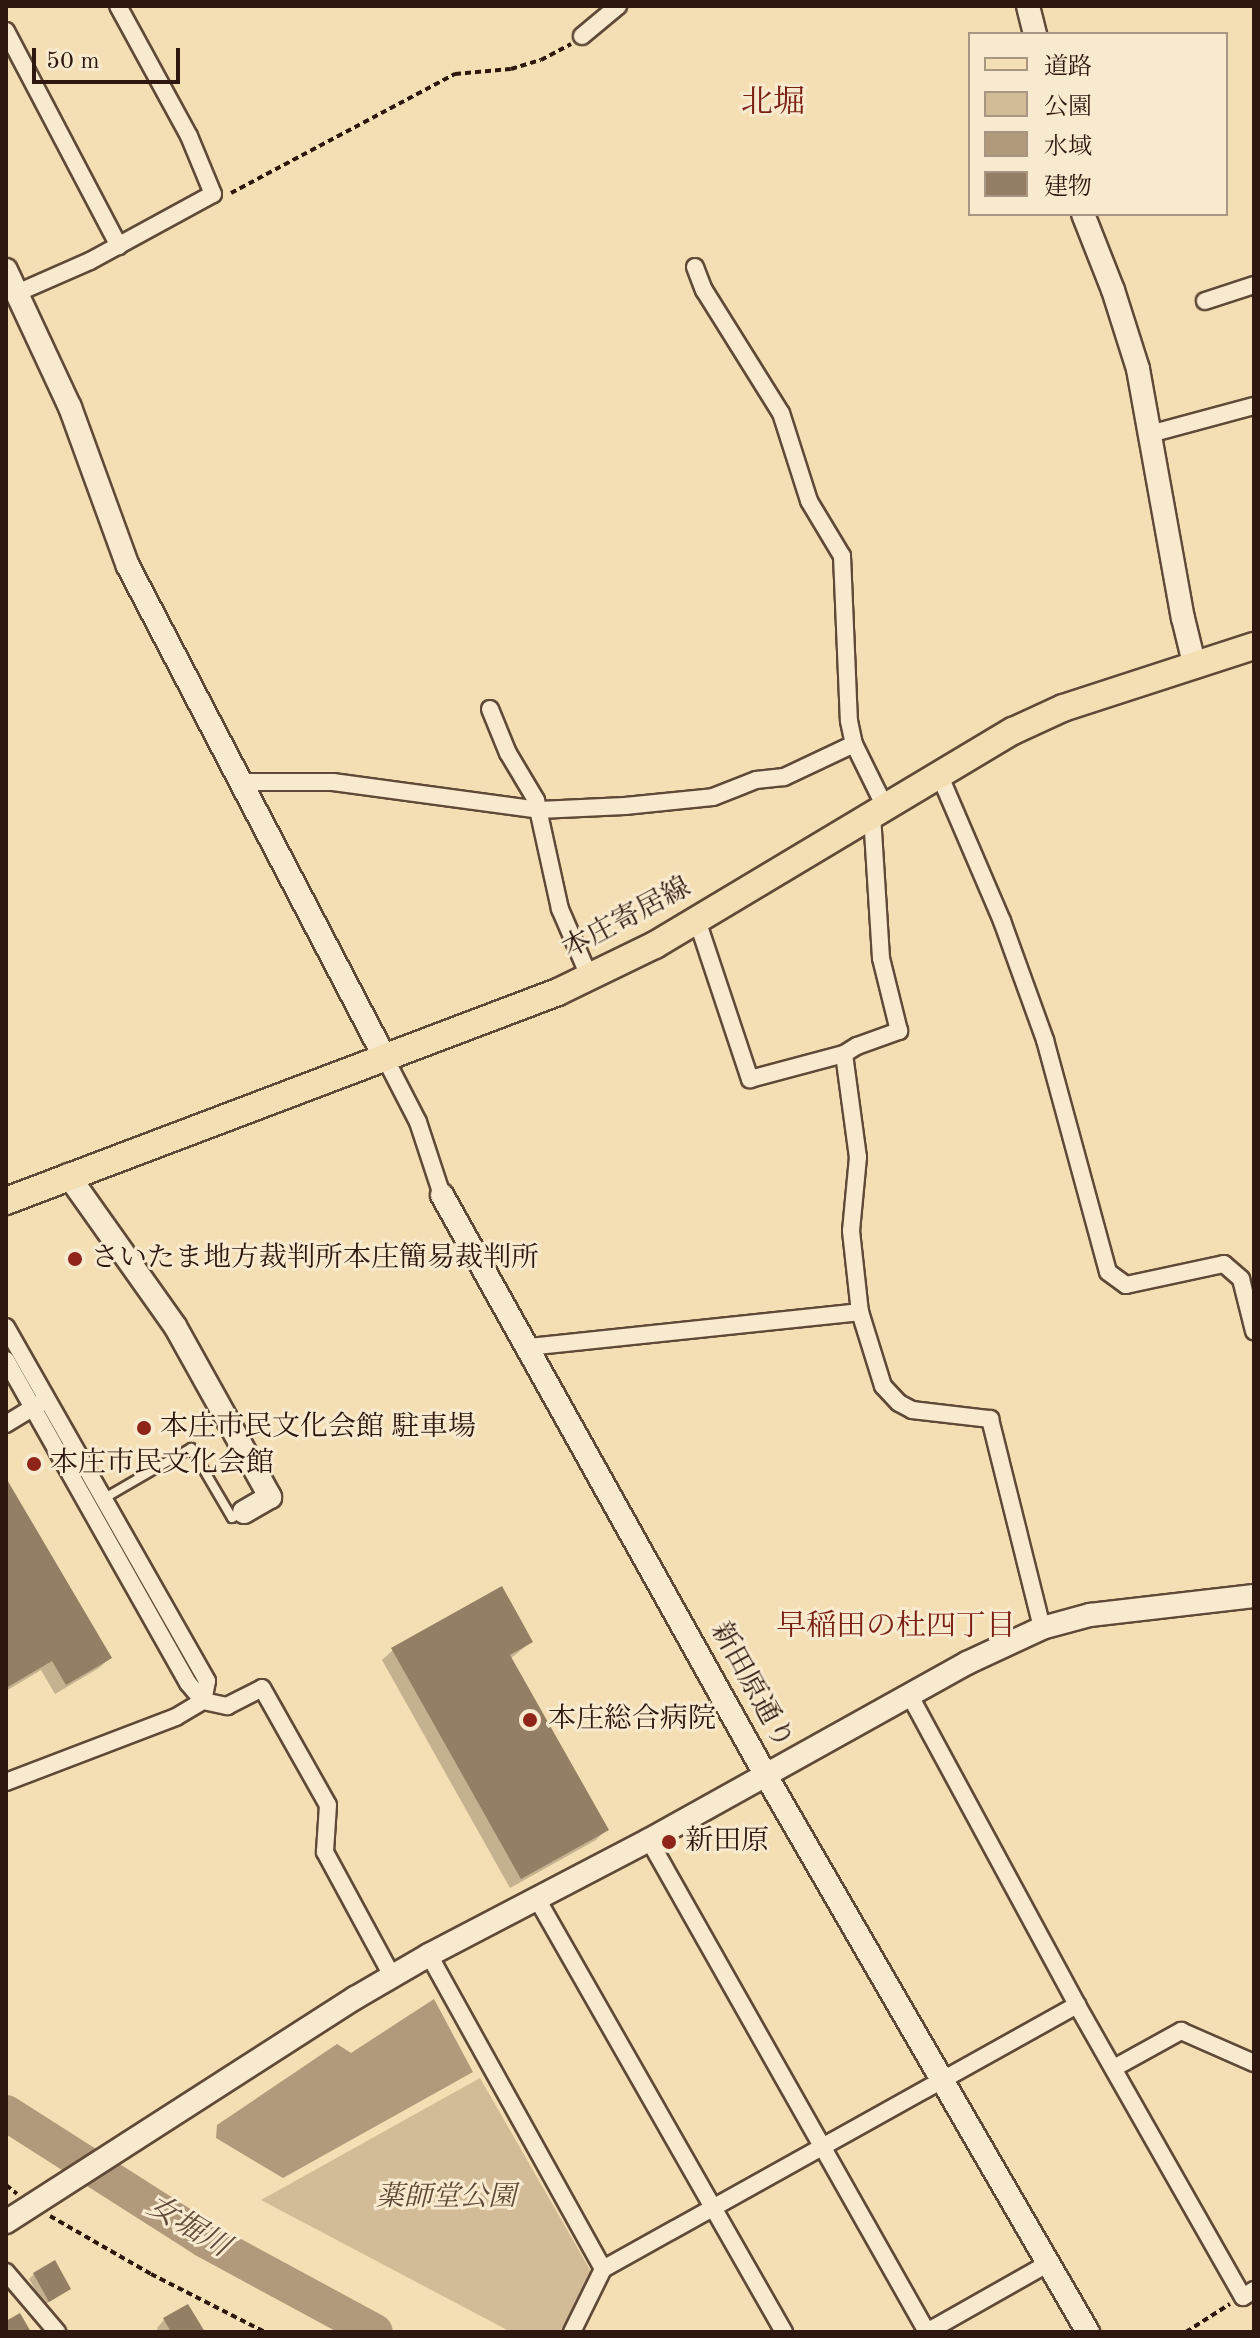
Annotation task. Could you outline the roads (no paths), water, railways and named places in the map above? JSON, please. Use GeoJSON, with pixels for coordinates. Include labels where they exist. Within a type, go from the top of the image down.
{"type":"FeatureCollection","features":[{"type":"Feature","properties":{"kind":"main road","name":"本庄寄居線"},"geometry":{"type":"LineString","coordinates":[[6,1201],[558,992],[697,920],[1013,731],[1063,708],[1254,646]]}},
{"type":"Feature","properties":{"kind":"street"},"geometry":{"type":"LineString","coordinates":[[17,293],[119,246],[213,194],[189,136],[118,6]]}},
{"type":"Feature","properties":{"kind":"street"},"geometry":{"type":"LineString","coordinates":[[582,36],[618,6]]}},
{"type":"Feature","properties":{"kind":"street"},"geometry":{"type":"LineString","coordinates":[[1028,6],[1034,32]]}},
{"type":"Feature","properties":{"kind":"street"},"geometry":{"type":"LineString","coordinates":[[6,31],[119,246]]}},
{"type":"Feature","properties":{"kind":"street"},"geometry":{"type":"LineString","coordinates":[[1084,216],[1113,290],[1138,369],[1194,663]]}},
{"type":"Feature","properties":{"kind":"street"},"geometry":{"type":"LineString","coordinates":[[695,267],[704,290],[781,413],[809,501],[842,556],[844,663],[854,744],[878,811],[881,958],[899,1031],[844,1054],[750,1079],[697,920]]}},
{"type":"Feature","properties":{"kind":"street"},"geometry":{"type":"LineString","coordinates":[[6,270],[70,407],[128,566],[385,1058]]}},
{"type":"Feature","properties":{"kind":"street"},"geometry":{"type":"LineString","coordinates":[[1205,301],[1254,285]]}},
{"type":"Feature","properties":{"kind":"street"},"geometry":{"type":"LineString","coordinates":[[1150,434],[1254,406]]}},
{"type":"Feature","properties":{"kind":"street"},"geometry":{"type":"LineString","coordinates":[[490,709],[508,753],[539,810],[560,909],[589,976]]}},
{"type":"Feature","properties":{"kind":"street"},"geometry":{"type":"LineString","coordinates":[[243,782],[333,782],[539,810],[713,797],[756,780],[784,777],[854,744]]}},
{"type":"Feature","properties":{"kind":"street"},"geometry":{"type":"LineString","coordinates":[[939,774],[1002,921],[1045,1040],[1108,1272],[1126,1285],[1224,1264],[1241,1279],[1254,1331]]}},
{"type":"Feature","properties":{"kind":"street"},"geometry":{"type":"LineString","coordinates":[[844,1054],[858,1157],[851,1231],[860,1312],[883,1386],[899,1403],[912,1410],[990,1419],[1042,1628]]}},
{"type":"Feature","properties":{"kind":"street","name":"新田原通り"},"geometry":{"type":"LineString","coordinates":[[385,1058],[418,1122],[442,1195],[765,1774],[1088,2332]]}},
{"type":"Feature","properties":{"kind":"street"},"geometry":{"type":"LineString","coordinates":[[68,1175],[175,1326],[270,1497],[244,1512]]}},
{"type":"Feature","properties":{"kind":"street"},"geometry":{"type":"LineString","coordinates":[[1233,1272],[1254,1268]]}},
{"type":"Feature","properties":{"kind":"street"},"geometry":{"type":"LineString","coordinates":[[528,1347],[860,1312]]}},
{"type":"Feature","properties":{"kind":"street"},"geometry":{"type":"LineString","coordinates":[[6,1327],[40,1403],[96,1503],[188,1683],[203,1701],[227,1706],[262,1688],[328,1805],[325,1852],[392,1976]]}},
{"type":"Feature","properties":{"kind":"street"},"geometry":{"type":"LineString","coordinates":[[6,1360],[40,1403]]}},
{"type":"Feature","properties":{"kind":"street"},"geometry":{"type":"LineString","coordinates":[[6,1424],[40,1403]]}},
{"type":"Feature","properties":{"kind":"street"},"geometry":{"type":"LineString","coordinates":[[6,2222],[392,1976],[536,1897],[649,1840],[909,1694],[1042,1628],[1090,1615],[1254,1596]]}},
{"type":"Feature","properties":{"kind":"street"},"geometry":{"type":"LineString","coordinates":[[909,1694],[1077,2005],[1248,2294]]}},
{"type":"Feature","properties":{"kind":"street"},"geometry":{"type":"LineString","coordinates":[[6,1782],[176,1717],[203,1701]]}},
{"type":"Feature","properties":{"kind":"street"},"geometry":{"type":"LineString","coordinates":[[649,1840],[927,2332],[1049,2263]]}},
{"type":"Feature","properties":{"kind":"street"},"geometry":{"type":"LineString","coordinates":[[536,1897],[784,2332]]}},
{"type":"Feature","properties":{"kind":"street"},"geometry":{"type":"LineString","coordinates":[[429,1955],[603,2269]]}},
{"type":"Feature","properties":{"kind":"street"},"geometry":{"type":"LineString","coordinates":[[572,2332],[603,2269],[1077,2005]]}},
{"type":"Feature","properties":{"kind":"street"},"geometry":{"type":"LineString","coordinates":[[1114,2068],[1181,2031],[1254,2063]]}},
{"type":"Feature","properties":{"kind":"street"},"geometry":{"type":"LineString","coordinates":[[6,2272],[57,2332]]}},
{"type":"Feature","properties":{"kind":"lane"},"geometry":{"type":"LineString","coordinates":[[96,1503],[191,1448],[232,1518],[244,1512]]}},
{"type":"Feature","properties":{"kind":"water"},"geometry":{"type":"Polygon","coordinates":[[[434,1999],[473,2072],[283,2178],[216,2138],[217,2125],[337,2044],[351,2053],[434,1999]]]}},
{"type":"Feature","properties":{"kind":"waterway","name":"女堀川"},"geometry":{"type":"LineString","coordinates":[[6,2113],[205,2240],[375,2332]]}},
{"type":"Feature","properties":{"kind":"place","name":"さいたま地方裁判所本庄簡易裁判所"},"geometry":{"type":"Point","coordinates":[75,1259]}},
{"type":"Feature","properties":{"kind":"place","name":"本庄市民文化会館 駐車場"},"geometry":{"type":"Point","coordinates":[144,1428]}},
{"type":"Feature","properties":{"kind":"place","name":"本庄市民文化会館"},"geometry":{"type":"Point","coordinates":[34,1464]}},
{"type":"Feature","properties":{"kind":"place","name":"本庄総合病院"},"geometry":{"type":"Point","coordinates":[530,1720]}},
{"type":"Feature","properties":{"kind":"place","name":"新田原"},"geometry":{"type":"Point","coordinates":[669,1842]}},
{"type":"Feature","properties":{"kind":"district","name":"北堀"},"geometry":{"type":"Point","coordinates":[773,104]}},
{"type":"Feature","properties":{"kind":"district","name":"早稲田の杜四丁目"},"geometry":{"type":"Point","coordinates":[896,1627]}},
{"type":"Feature","properties":{"kind":"park label","name":"薬師堂公園"},"geometry":{"type":"Point","coordinates":[446,2198]}}]}
